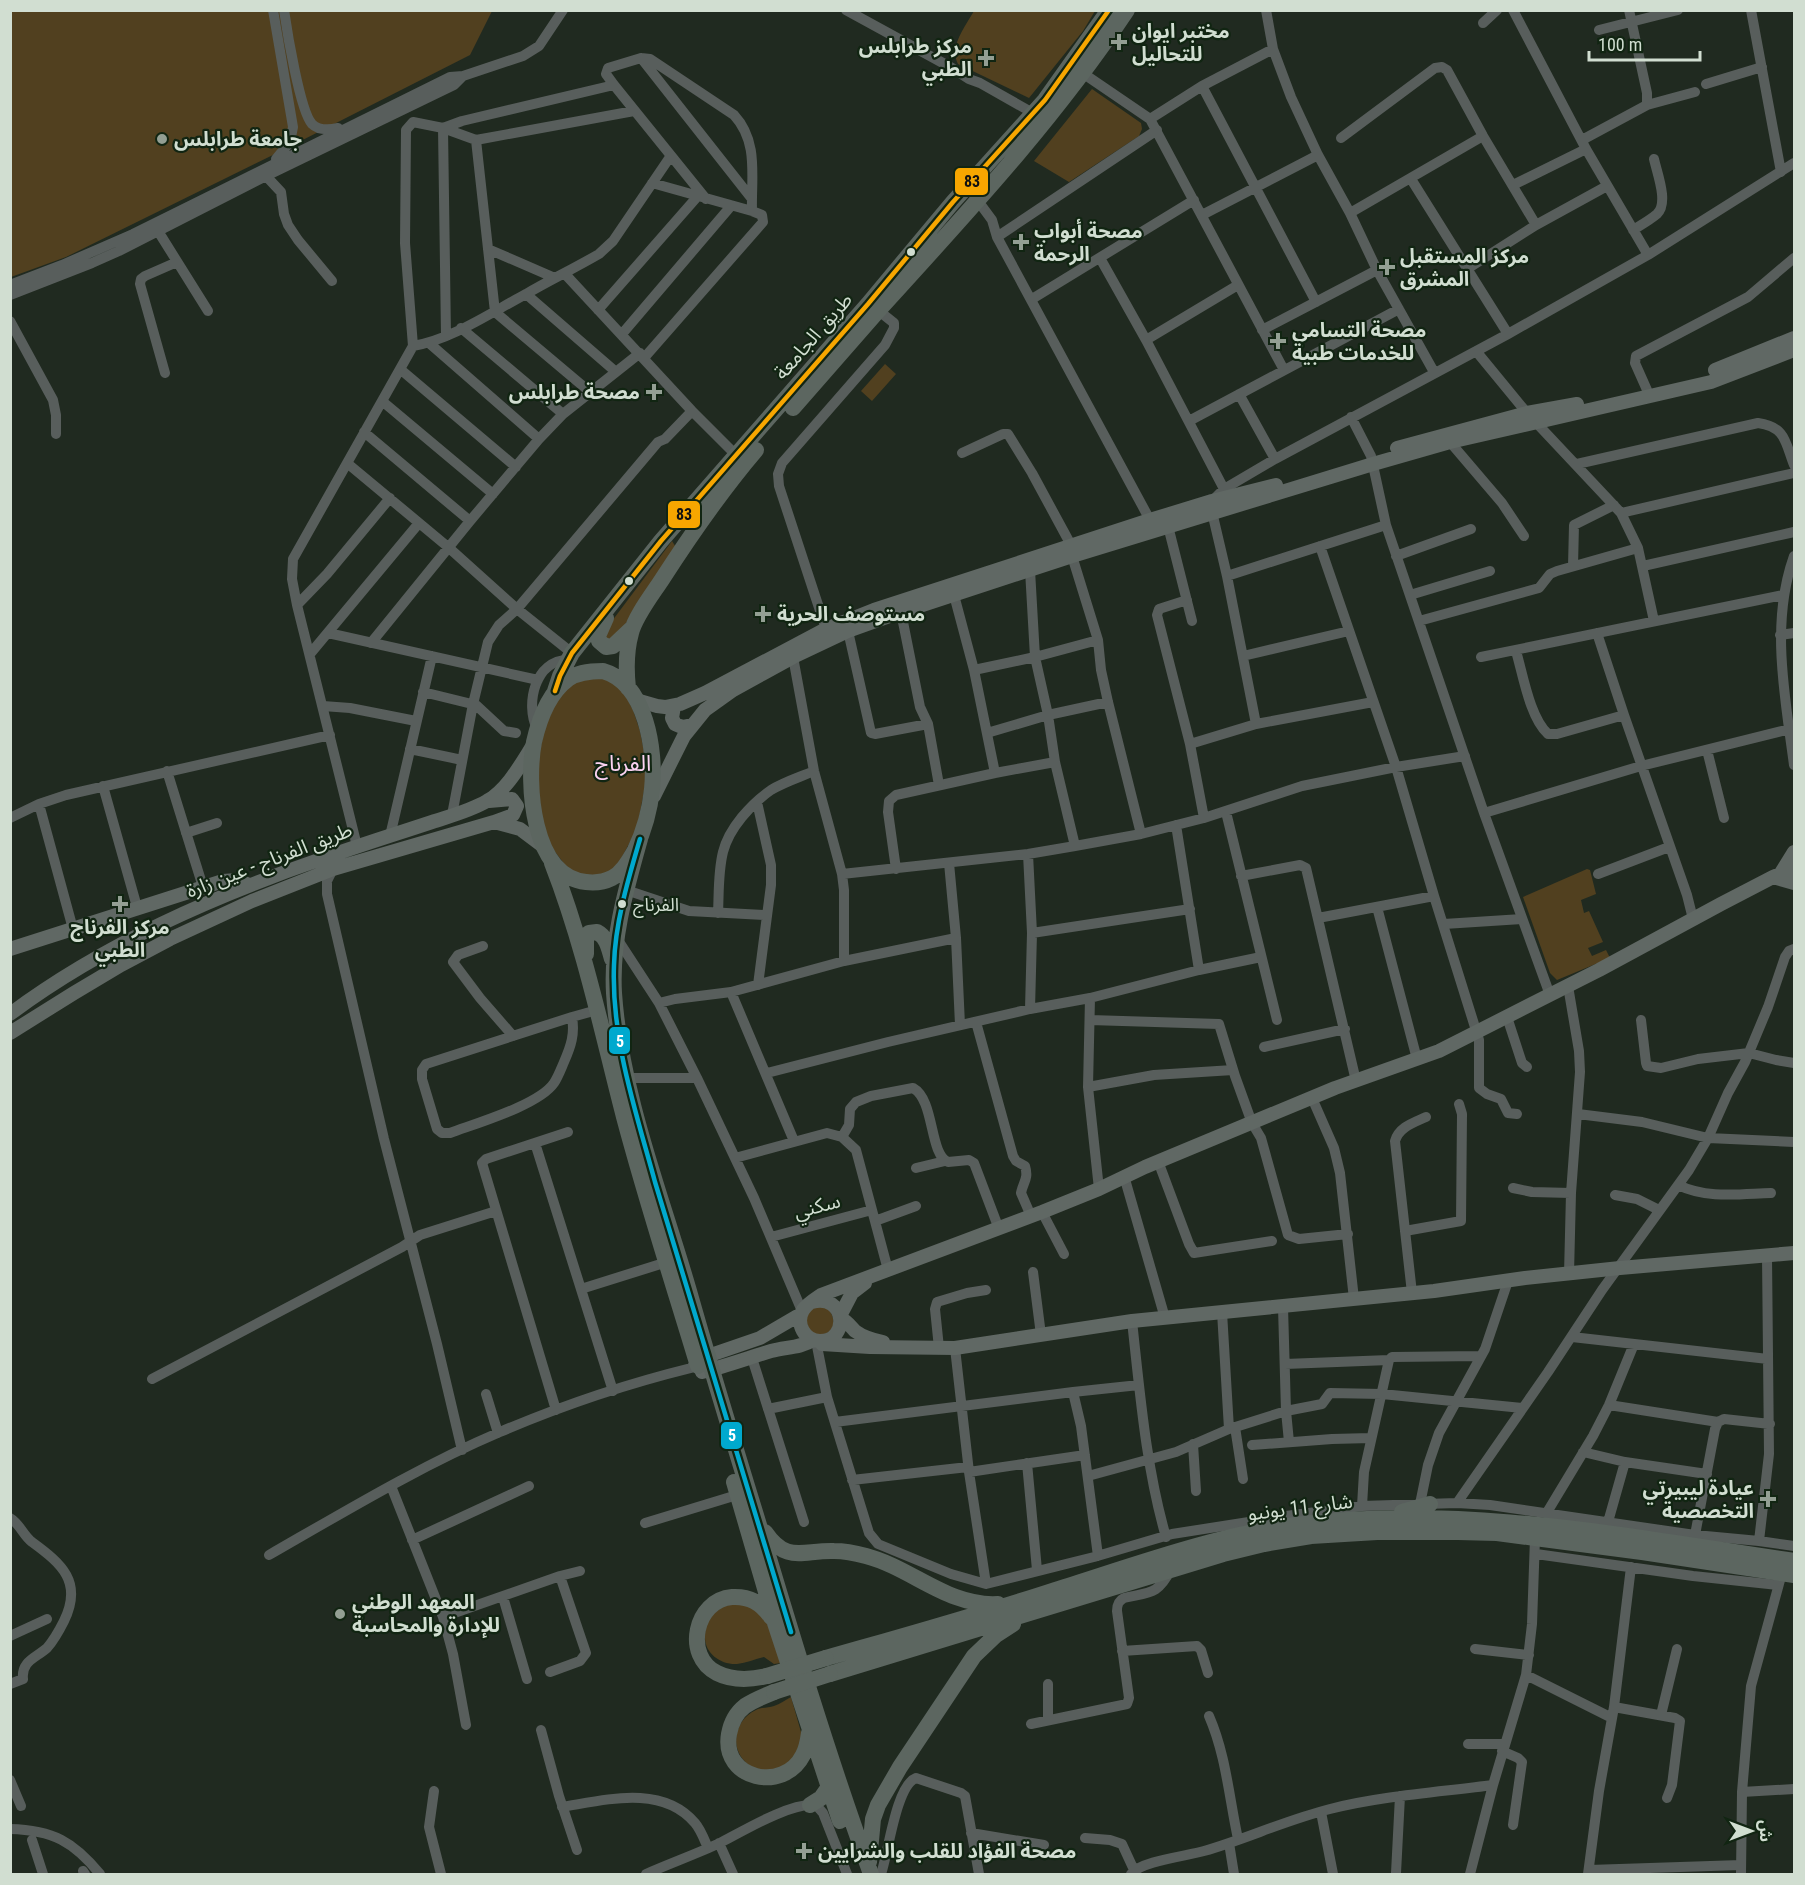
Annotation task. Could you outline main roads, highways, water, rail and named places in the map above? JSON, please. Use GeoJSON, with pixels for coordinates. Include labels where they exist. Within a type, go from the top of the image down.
{"type":"FeatureCollection","features":[{"type":"Feature","properties":{"kind":"highway","name":"طريق الجامعة"},"geometry":{"type":"LineString","coordinates":[[555,691],[570,656],[661,541],[868,304],[953,202],[1045,100],[1109,10]]}},
{"type":"Feature","properties":{"kind":"highway","name":"طريق الجامعة"},"geometry":{"type":"LineString","coordinates":[[632,694],[627,656],[633,626],[705,515],[749,459],[1050,117],[1084,74],[1127,10]]}},
{"type":"Feature","properties":{"kind":"highway"},"geometry":{"type":"LineString","coordinates":[[615,599],[601,628],[599,641],[606,647],[614,646],[633,626]]}},
{"type":"Feature","properties":{"kind":"highway"},"geometry":{"type":"LineString","coordinates":[[870,1872],[828,1788],[775,1623],[701,1365],[627,1078],[616,1020],[614,966],[616,937],[626,890],[650,803],[653,758],[646,723],[632,694],[608,673],[596,671],[572,677],[555,691],[542,716],[536,737],[531,790],[533,810],[544,847],[565,896],[624,1119],[667,1262],[701,1365],[758,1521],[842,1793],[870,1872]]}},
{"type":"Feature","properties":{"kind":"highway"},"geometry":{"type":"LineString","coordinates":[[552,862],[568,878],[586,882],[602,881],[614,877],[625,867],[640,839]]}},
{"type":"Feature","properties":{"kind":"highway"},"geometry":{"type":"LineString","coordinates":[[587,973],[585,942],[586,936],[593,931],[604,937],[614,966]]}},
{"type":"Feature","properties":{"kind":"highway"},"geometry":{"type":"LineString","coordinates":[[1376,1519],[1425,1504]]}},
{"type":"Feature","properties":{"kind":"highway","name":"شارع 11 يونيو"},"geometry":{"type":"LineString","coordinates":[[828,1666],[1017,1602],[1036,1607],[1171,1553],[1293,1525],[1449,1517],[1504,1521],[1643,1546],[1785,1578]]}},
{"type":"Feature","properties":{"kind":"highway"},"geometry":{"type":"LineString","coordinates":[[758,1521],[777,1547],[788,1553],[850,1552],[892,1566],[940,1591],[967,1601],[988,1604],[1017,1602]]}},
{"type":"Feature","properties":{"kind":"highway","name":"شارع 11 يونيو"},"geometry":{"type":"LineString","coordinates":[[828,1666],[1171,1569],[1264,1544],[1311,1536],[1377,1532],[1497,1533],[1535,1546],[1754,1548],[1794,1562]]}},
{"type":"Feature","properties":{"kind":"highway"},"geometry":{"type":"LineString","coordinates":[[1695,1535],[1716,1542],[1754,1548]]}},
{"type":"Feature","properties":{"kind":"highway"},"geometry":{"type":"LineString","coordinates":[[775,1623],[758,1602],[745,1597],[728,1598],[714,1603],[704,1612],[697,1632],[698,1647],[703,1660],[716,1673],[729,1678],[745,1680],[828,1666]]}},
{"type":"Feature","properties":{"kind":"highway"},"geometry":{"type":"LineString","coordinates":[[870,1872],[873,1819],[878,1805],[900,1767],[974,1656],[996,1635],[1036,1607]]}},
{"type":"Feature","properties":{"kind":"highway"},"geometry":{"type":"LineString","coordinates":[[809,1732],[804,1754],[785,1774],[756,1776],[744,1771],[734,1763],[730,1753],[728,1740],[730,1726],[743,1707],[828,1666]]}},
{"type":"Feature","properties":{"kind":"highway"},"geometry":{"type":"LineString","coordinates":[[810,1805],[821,1798],[828,1788]]}},
{"type":"Feature","properties":{"kind":"main road"},"geometry":{"type":"LineString","coordinates":[[650,803],[675,753],[692,725],[705,710],[719,699],[793,657],[848,631],[1030,570],[1072,550],[1150,520],[1212,507],[1388,455],[1706,374],[1794,338]]}},
{"type":"Feature","properties":{"kind":"main road"},"geometry":{"type":"LineString","coordinates":[[1388,455],[1450,442],[1531,418],[1711,382],[1794,350]]}},
{"type":"Feature","properties":{"kind":"main road"},"geometry":{"type":"LineString","coordinates":[[632,694],[657,706],[674,706],[705,693],[826,629],[874,610],[1072,550],[1168,526],[1212,507]]}},
{"type":"Feature","properties":{"kind":"main road"},"geometry":{"type":"LineString","coordinates":[[674,706],[672,718],[675,724],[682,727],[692,725]]}},
{"type":"Feature","properties":{"kind":"main road","name":"طريق الفرناج - عين زارة"},"geometry":{"type":"LineString","coordinates":[[10,1014],[96,958],[157,926],[249,885],[489,801],[509,779],[536,737]]}},
{"type":"Feature","properties":{"kind":"main road"},"geometry":{"type":"LineString","coordinates":[[489,801],[512,799],[517,806],[513,814],[494,822]]}},
{"type":"Feature","properties":{"kind":"main road"},"geometry":{"type":"LineString","coordinates":[[494,822],[520,829],[544,847]]}},
{"type":"Feature","properties":{"kind":"main road","name":"طريق الفرناج - عين زارة"},"geometry":{"type":"LineString","coordinates":[[10,1033],[97,979],[170,939],[252,901],[333,869],[494,822]]}},
{"type":"Feature","properties":{"kind":"main road"},"geometry":{"type":"LineString","coordinates":[[1794,852],[1783,873],[1439,1051],[1312,1098],[999,1229],[830,1291],[805,1309],[802,1330],[808,1338],[825,1345],[955,1348],[1165,1318],[1412,1293],[1620,1268],[1794,1253]]}},
{"type":"Feature","properties":{"kind":"main road"},"geometry":{"type":"LineString","coordinates":[[1783,873],[1794,883]]}},
{"type":"Feature","properties":{"kind":"main road"},"geometry":{"type":"LineString","coordinates":[[10,949],[203,887],[230,880],[249,885]]}},
{"type":"Feature","properties":{"kind":"main road"},"geometry":{"type":"LineString","coordinates":[[143,906],[157,926]]}},
{"type":"Feature","properties":{"kind":"main road"},"geometry":{"type":"LineString","coordinates":[[701,1365],[752,1358],[771,1351],[831,1339],[835,1335],[840,1324],[840,1317],[852,1293],[884,1272]]}},
{"type":"Feature","properties":{"kind":"main road"},"geometry":{"type":"LineString","coordinates":[[701,1365],[760,1338],[818,1301],[834,1306],[840,1317],[857,1332],[873,1340],[883,1343],[906,1343],[917,1348]]}},
{"type":"Feature","properties":{"kind":"place","name":"مختبر ايوان للتحاليل"},"geometry":{"type":"Point","coordinates":[1119,42]}},
{"type":"Feature","properties":{"kind":"place","name":"مركز طرابلس الطبي"},"geometry":{"type":"Point","coordinates":[986,58]}},
{"type":"Feature","properties":{"kind":"place","name":"جامعة طرابلس"},"geometry":{"type":"Point","coordinates":[162,139]}},
{"type":"Feature","properties":{"kind":"place","name":"مصحة أبواب الرحمة"},"geometry":{"type":"Point","coordinates":[1021,242]}},
{"type":"Feature","properties":{"kind":"place","name":"مركز المستقبل المشرق"},"geometry":{"type":"Point","coordinates":[1387,267]}},
{"type":"Feature","properties":{"kind":"place","name":"مصحة التسامي للخدمات طبية"},"geometry":{"type":"Point","coordinates":[1278,341]}},
{"type":"Feature","properties":{"kind":"place","name":"مصحة طرابلس"},"geometry":{"type":"Point","coordinates":[654,392]}},
{"type":"Feature","properties":{"kind":"place","name":"مستوصف الحرية"},"geometry":{"type":"Point","coordinates":[763,614]}},
{"type":"Feature","properties":{"kind":"place","name":"مركز الفرناج الطبي"},"geometry":{"type":"Point","coordinates":[120,904]}},
{"type":"Feature","properties":{"kind":"place","name":"الفرناج"},"geometry":{"type":"Point","coordinates":[622,904]}},
{"type":"Feature","properties":{"kind":"place","name":"عيادة ليبيرتي التخصصية"},"geometry":{"type":"Point","coordinates":[1768,1499]}},
{"type":"Feature","properties":{"kind":"place","name":"المعهد الوطني للإدارة والمحاسبة"},"geometry":{"type":"Point","coordinates":[340,1614]}},
{"type":"Feature","properties":{"kind":"place","name":"مصحة الفؤاد للقلب والشرايين"},"geometry":{"type":"Point","coordinates":[804,1851]}},
{"type":"Feature","properties":{"kind":"district","name":"الفرناج"},"geometry":{"type":"Point","coordinates":[623,763]}}]}
